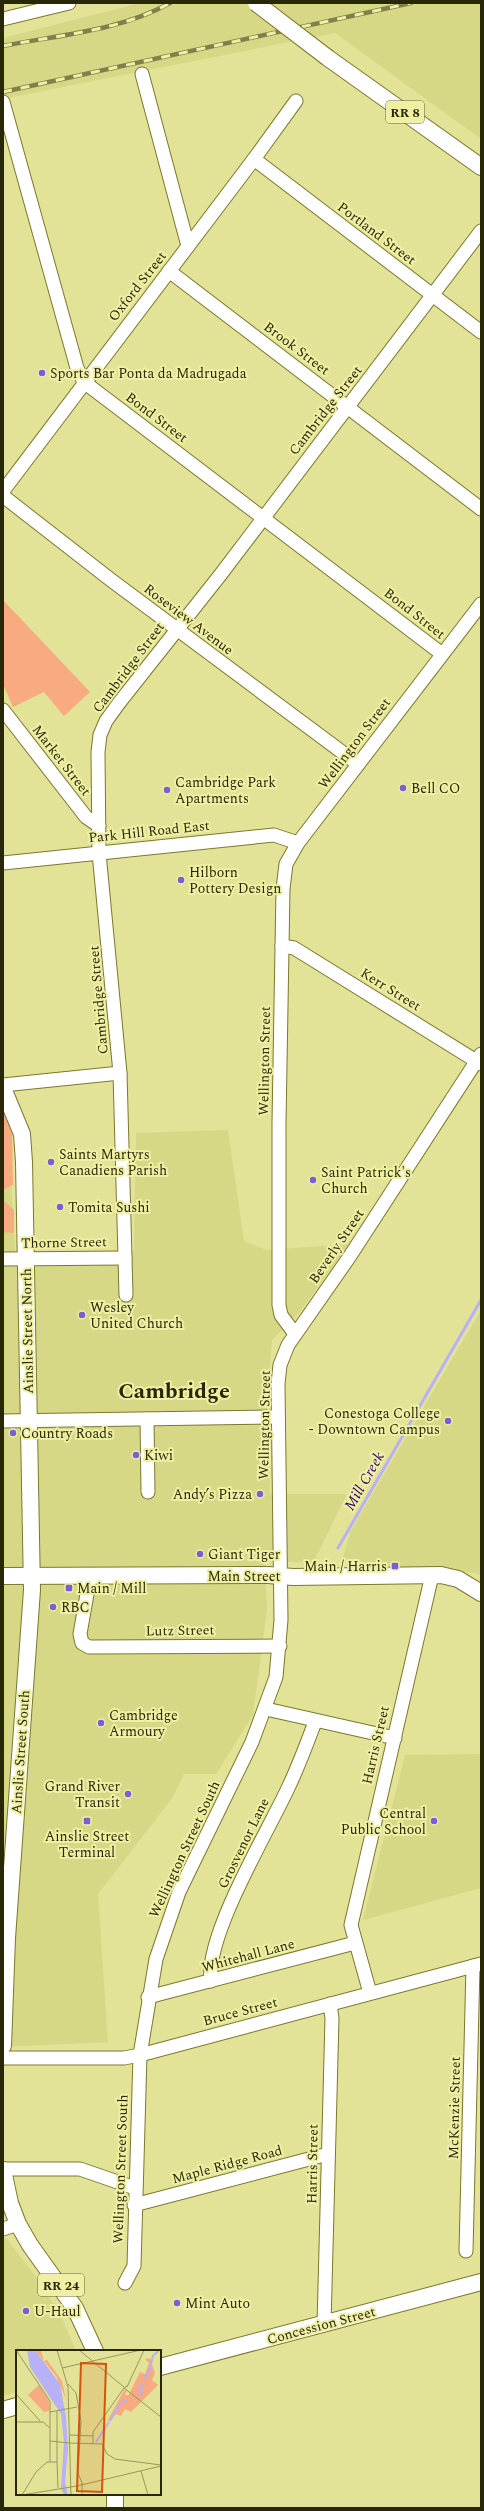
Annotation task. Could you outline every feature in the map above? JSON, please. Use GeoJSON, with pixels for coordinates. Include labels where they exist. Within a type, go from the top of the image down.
{"type":"FeatureCollection","features":[{"type":"Feature","properties":{"kind":"main road","name":"RR 8"},"geometry":{"type":"LineString","coordinates":[[256,3],[328,58],[481,167]]}},
{"type":"Feature","properties":{"kind":"main road","name":"Ainslie Street North"},"geometry":{"type":"LineString","coordinates":[[3,1088],[22,1134],[31,1577]]}},
{"type":"Feature","properties":{"kind":"main road","name":"Main Street"},"geometry":{"type":"LineString","coordinates":[[3,1576],[90,1577],[432,1575],[458,1579],[481,1593]]}},
{"type":"Feature","properties":{"kind":"main road","name":"Ainslie Street South"},"geometry":{"type":"LineString","coordinates":[[3,2046],[7,1876],[29,1637],[31,1577]]}},
{"type":"Feature","properties":{"kind":"main road","name":"RR 24"},"geometry":{"type":"LineString","coordinates":[[3,2170],[10,2203],[18,2224],[30,2244],[76,2308],[95,2350]]}},
{"type":"Feature","properties":{"kind":"main road","name":"Concession Street"},"geometry":{"type":"LineString","coordinates":[[161,2367],[324,2325],[481,2282]]}},
{"type":"Feature","properties":{"kind":"main road"},"geometry":{"type":"LineString","coordinates":[[3,2410],[16,2406]]}},
{"type":"Feature","properties":{"kind":"main road"},"geometry":{"type":"LineString","coordinates":[[115,2495],[115,2508]]}},
{"type":"Feature","properties":{"kind":"street"},"geometry":{"type":"LineString","coordinates":[[3,19],[69,3]]}},
{"type":"Feature","properties":{"kind":"street"},"geometry":{"type":"LineString","coordinates":[[142,74],[188,246]]}},
{"type":"Feature","properties":{"kind":"street","name":"Oxford Street"},"geometry":{"type":"LineString","coordinates":[[3,491],[254,159],[296,100]]}},
{"type":"Feature","properties":{"kind":"street","name":"Bond Street"},"geometry":{"type":"LineString","coordinates":[[3,102],[77,368],[84,382],[442,654]]}},
{"type":"Feature","properties":{"kind":"street","name":"Portland Street"},"geometry":{"type":"LineString","coordinates":[[254,159],[481,332]]}},
{"type":"Feature","properties":{"kind":"street","name":"Cambridge Street"},"geometry":{"type":"LineString","coordinates":[[126,1295],[120,1072],[99,853],[98,752],[100,734],[106,721],[433,296],[481,231]]}},
{"type":"Feature","properties":{"kind":"street","name":"Brook Street"},"geometry":{"type":"LineString","coordinates":[[169,271],[481,509]]}},
{"type":"Feature","properties":{"kind":"street","name":"Roseview Avenue"},"geometry":{"type":"LineString","coordinates":[[3,496],[358,764]]}},
{"type":"Feature","properties":{"kind":"street","name":"Wellington Street"},"geometry":{"type":"LineString","coordinates":[[280,1576],[278,1417],[280,1365],[283,1354],[295,1334],[282,1314],[279,1305],[279,1123],[284,870],[287,859],[298,843],[481,604]]}},
{"type":"Feature","properties":{"kind":"street","name":"Market Street"},"geometry":{"type":"LineString","coordinates":[[3,710],[86,817],[99,826]]}},
{"type":"Feature","properties":{"kind":"street","name":"Park Hill Road East"},"geometry":{"type":"LineString","coordinates":[[3,863],[274,835],[298,843]]}},
{"type":"Feature","properties":{"kind":"street","name":"Kerr Street"},"geometry":{"type":"LineString","coordinates":[[282,946],[294,948],[479,1060]]}},
{"type":"Feature","properties":{"kind":"street","name":"Beverly Street"},"geometry":{"type":"LineString","coordinates":[[295,1334],[350,1256],[479,1060]]}},
{"type":"Feature","properties":{"kind":"street"},"geometry":{"type":"LineString","coordinates":[[3,1085],[120,1072]]}},
{"type":"Feature","properties":{"kind":"street","name":"Thorne Street"},"geometry":{"type":"LineString","coordinates":[[3,1259],[125,1258]]}},
{"type":"Feature","properties":{"kind":"street"},"geometry":{"type":"LineString","coordinates":[[3,1421],[278,1417]]}},
{"type":"Feature","properties":{"kind":"street"},"geometry":{"type":"LineString","coordinates":[[147,1418],[148,1492]]}},
{"type":"Feature","properties":{"kind":"street","name":"Harris Street"},"geometry":{"type":"LineString","coordinates":[[370,1993],[351,1925],[432,1575]]}},
{"type":"Feature","properties":{"kind":"street","name":"Wellington Street South"},"geometry":{"type":"LineString","coordinates":[[125,2283],[134,2266],[134,2205],[140,2055],[148,1997],[156,1959],[179,1892],[252,1742],[266,1709],[276,1677],[280,1646],[280,1576]]}},
{"type":"Feature","properties":{"kind":"street","name":"Lutz Street"},"geometry":{"type":"LineString","coordinates":[[90,1577],[80,1634],[82,1643],[89,1647],[280,1646]]}},
{"type":"Feature","properties":{"kind":"street"},"geometry":{"type":"LineString","coordinates":[[266,1709],[315,1722],[395,1738]]}},
{"type":"Feature","properties":{"kind":"street","name":"Grosvenor Lane"},"geometry":{"type":"LineString","coordinates":[[211,1981],[210,1970],[216,1941],[234,1899],[290,1785],[315,1722]]}},
{"type":"Feature","properties":{"kind":"street","name":"Whitehall Lane"},"geometry":{"type":"LineString","coordinates":[[148,1997],[355,1943]]}},
{"type":"Feature","properties":{"kind":"street","name":"Bruce Street"},"geometry":{"type":"LineString","coordinates":[[3,2058],[124,2058],[140,2055],[477,1965]]}},
{"type":"Feature","properties":{"kind":"street","name":"McKenzie Street"},"geometry":{"type":"LineString","coordinates":[[466,2252],[477,1965]]}},
{"type":"Feature","properties":{"kind":"street","name":"Harris Street"},"geometry":{"type":"LineString","coordinates":[[324,2325],[332,2018],[330,2004]]}},
{"type":"Feature","properties":{"kind":"street","name":"Maple Ridge Road"},"geometry":{"type":"LineString","coordinates":[[134,2205],[328,2154]]}},
{"type":"Feature","properties":{"kind":"street"},"geometry":{"type":"LineString","coordinates":[[3,2170],[80,2169],[135,2188]]}},
{"type":"Feature","properties":{"kind":"street"},"geometry":{"type":"LineString","coordinates":[[3,2229],[18,2224]]}},
{"type":"Feature","properties":{"kind":"shaded area"},"geometry":{"type":"Polygon","coordinates":[[[140,3],[481,3],[481,139],[335,33],[3,99],[3,38],[140,3]]]}},
{"type":"Feature","properties":{"kind":"shaded area"},"geometry":{"type":"Polygon","coordinates":[[[3,600],[90,692],[64,716],[44,692],[13,707],[3,684],[3,600]]]}},
{"type":"Feature","properties":{"kind":"shaded area"},"geometry":{"type":"Polygon","coordinates":[[[3,1106],[12,1128],[13,1185],[3,1190],[3,1106]]]}},
{"type":"Feature","properties":{"kind":"shaded area"},"geometry":{"type":"Polygon","coordinates":[[[3,1110],[11,1179],[15,1252],[134,1250],[136,1133],[228,1130],[244,1241],[267,1250],[349,1244],[299,1313],[272,1340],[267,1406],[270,1494],[347,1494],[313,1563],[265,1561],[267,1609],[253,1715],[216,1774],[184,1774],[173,1797],[98,1894],[108,2042],[3,2047],[3,1110]]]}},
{"type":"Feature","properties":{"kind":"shaded area"},"geometry":{"type":"Polygon","coordinates":[[[3,1200],[14,1210],[14,1233],[3,1232],[3,1200]]]}},
{"type":"Feature","properties":{"kind":"shaded area","name":"Conestoga College - Downtown Campus"},"geometry":{"type":"Polygon","coordinates":[[[481,1310],[481,1576],[476,1573],[342,1562],[350,1532],[481,1310]]]}},
{"type":"Feature","properties":{"kind":"shaded area","name":"Central Public School"},"geometry":{"type":"Polygon","coordinates":[[[481,1754],[481,1888],[363,1920],[405,1755],[481,1754]]]}},
{"type":"Feature","properties":{"kind":"shaded area"},"geometry":{"type":"Polygon","coordinates":[[[6,2238],[33,2273],[59,2312],[76,2350],[16,2350],[16,2392],[3,2396],[3,2239],[6,2238]]]}},
{"type":"Feature","properties":{"kind":"waterway","name":"Mill Creek"},"geometry":{"type":"LineString","coordinates":[[338,1548],[481,1300]]}},
{"type":"Feature","properties":{"kind":"railway"},"geometry":{"type":"LineString","coordinates":[[3,46],[110,26],[131,20],[170,3]]}},
{"type":"Feature","properties":{"kind":"railway"},"geometry":{"type":"LineString","coordinates":[[3,92],[411,3]]}},
{"type":"Feature","properties":{"kind":"place","name":"Sports Bar Ponta da Madrugada"},"geometry":{"type":"Point","coordinates":[42,373]}},
{"type":"Feature","properties":{"kind":"place","name":"Bell CO"},"geometry":{"type":"Point","coordinates":[403,788]}},
{"type":"Feature","properties":{"kind":"place","name":"Cambridge Park Apartments"},"geometry":{"type":"Point","coordinates":[167,790]}},
{"type":"Feature","properties":{"kind":"place","name":"Hilborn Pottery Design"},"geometry":{"type":"Point","coordinates":[181,880]}},
{"type":"Feature","properties":{"kind":"place","name":"Saints Martyrs Canadiens Parish"},"geometry":{"type":"Point","coordinates":[51,1162]}},
{"type":"Feature","properties":{"kind":"place","name":"Saint Patrick's Church"},"geometry":{"type":"Point","coordinates":[313,1180]}},
{"type":"Feature","properties":{"kind":"place","name":"Tomita Sushi"},"geometry":{"type":"Point","coordinates":[60,1207]}},
{"type":"Feature","properties":{"kind":"place","name":"Wesley United Church"},"geometry":{"type":"Point","coordinates":[82,1315]}},
{"type":"Feature","properties":{"kind":"place","name":"Conestoga College - Downtown Campus"},"geometry":{"type":"Point","coordinates":[448,1421]}},
{"type":"Feature","properties":{"kind":"place","name":"Country Roads"},"geometry":{"type":"Point","coordinates":[13,1433]}},
{"type":"Feature","properties":{"kind":"place","name":"Kiwi"},"geometry":{"type":"Point","coordinates":[136,1455]}},
{"type":"Feature","properties":{"kind":"place","name":"Andy’s Pizza"},"geometry":{"type":"Point","coordinates":[260,1494]}},
{"type":"Feature","properties":{"kind":"place","name":"Giant Tiger"},"geometry":{"type":"Point","coordinates":[200,1554]}},
{"type":"Feature","properties":{"kind":"place","name":"Main / Harris"},"geometry":{"type":"Point","coordinates":[395,1566]}},
{"type":"Feature","properties":{"kind":"place","name":"Main / Mill"},"geometry":{"type":"Point","coordinates":[69,1588]}},
{"type":"Feature","properties":{"kind":"place","name":"RBC"},"geometry":{"type":"Point","coordinates":[53,1607]}},
{"type":"Feature","properties":{"kind":"place","name":"Cambridge Armoury"},"geometry":{"type":"Point","coordinates":[101,1723]}},
{"type":"Feature","properties":{"kind":"place","name":"Grand River Transit"},"geometry":{"type":"Point","coordinates":[128,1794]}},
{"type":"Feature","properties":{"kind":"place","name":"Ainslie Street Terminal"},"geometry":{"type":"Point","coordinates":[87,1821]}},
{"type":"Feature","properties":{"kind":"place","name":"Central Public School"},"geometry":{"type":"Point","coordinates":[434,1821]}},
{"type":"Feature","properties":{"kind":"place","name":"Mint Auto"},"geometry":{"type":"Point","coordinates":[177,2303]}},
{"type":"Feature","properties":{"kind":"place","name":"U-Haul"},"geometry":{"type":"Point","coordinates":[26,2311]}},
{"type":"Feature","properties":{"kind":"district","name":"Cambridge"},"geometry":{"type":"Point","coordinates":[174,1390]}}]}
